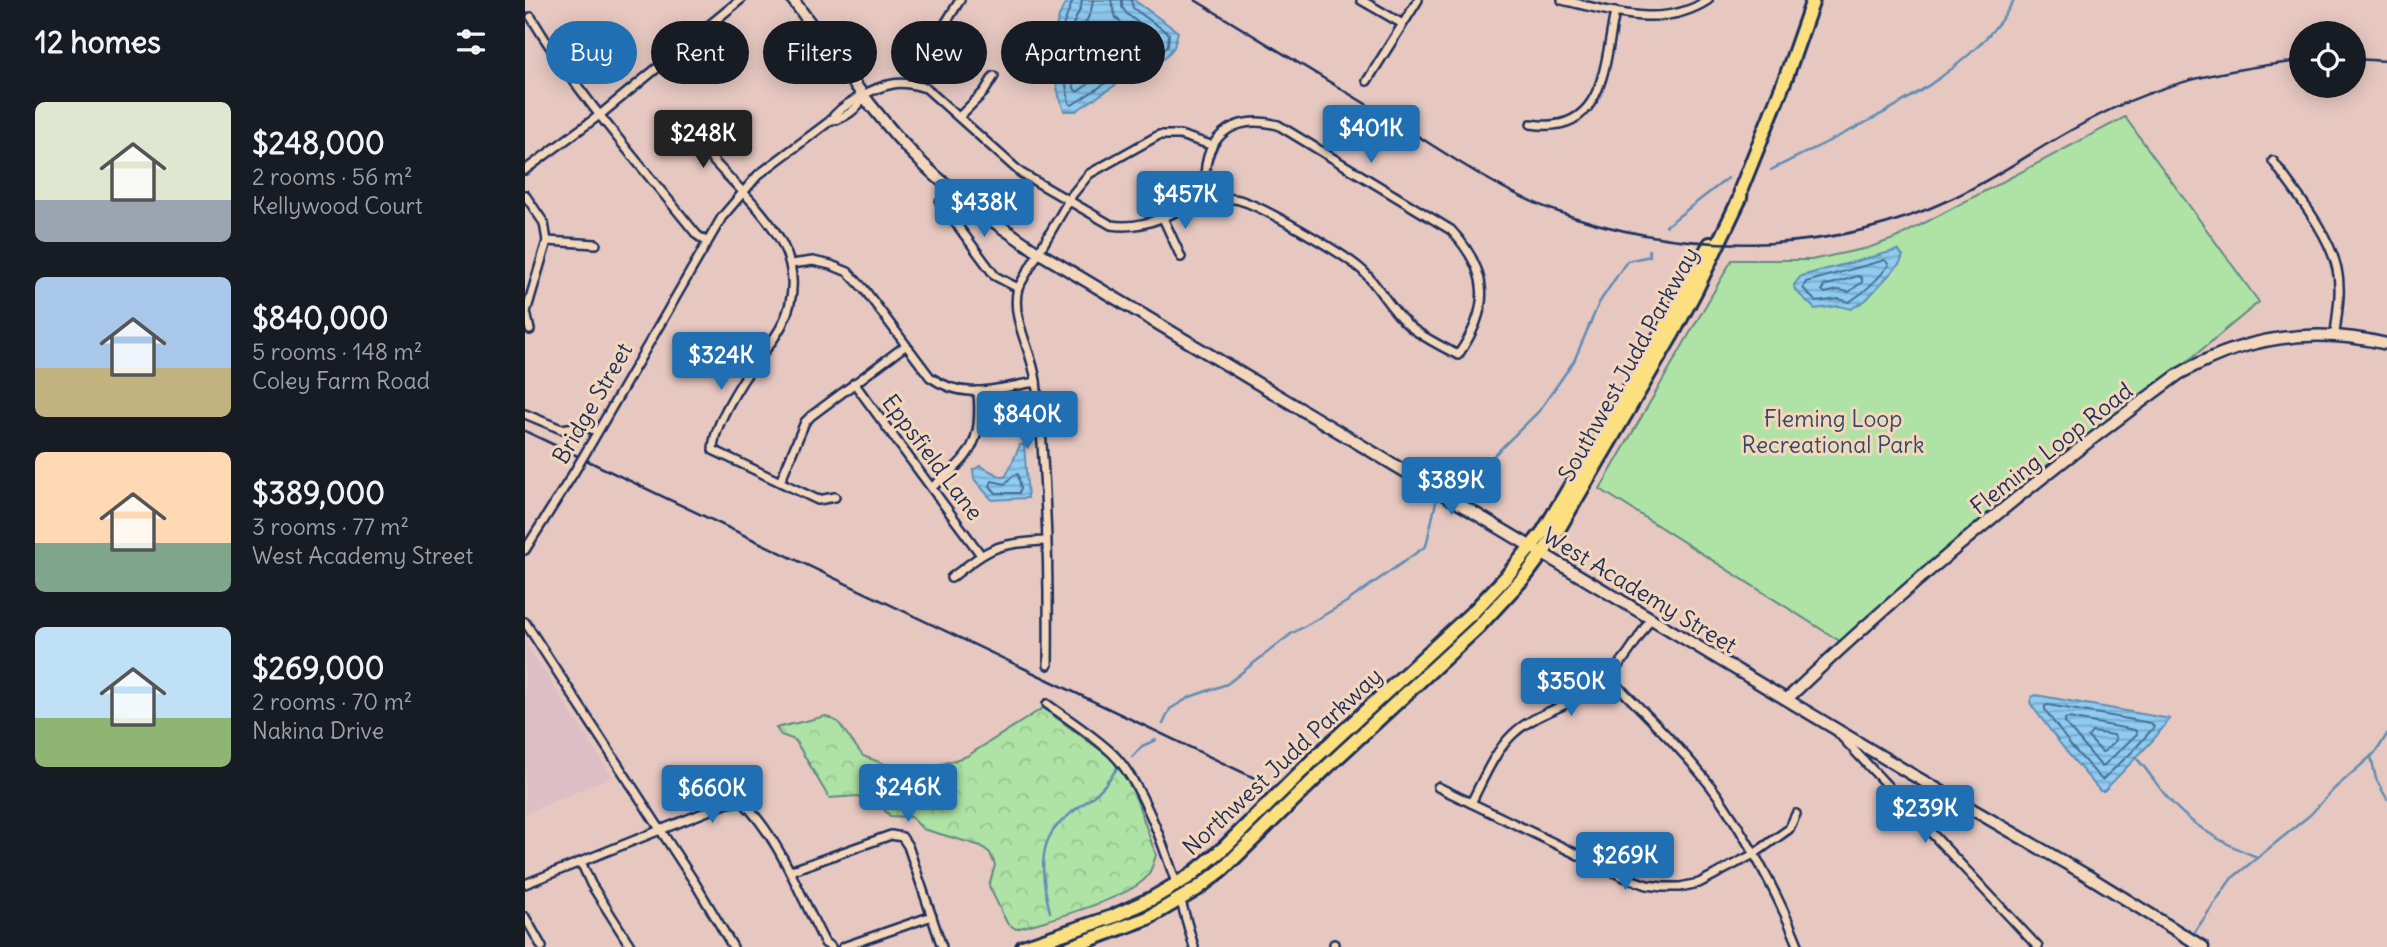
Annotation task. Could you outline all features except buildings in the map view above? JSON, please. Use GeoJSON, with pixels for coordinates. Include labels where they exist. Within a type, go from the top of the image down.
{"type":"FeatureCollection","features":[{"type":"Feature","properties":{"kind":"highway","name":"Southwest Judd Parkway"},"geometry":{"type":"LineString","coordinates":[[1537,551],[1679,322],[1740,198],[1741,189],[1779,97],[1813,0]]}},
{"type":"Feature","properties":{"kind":"highway","name":"Northwest Judd Parkway"},"geometry":{"type":"LineString","coordinates":[[1023,947],[1112,917],[1176,885],[1225,846],[1318,755],[1537,551]]}},
{"type":"Feature","properties":{"kind":"highway","name":"Northwest Judd Parkway"},"geometry":{"type":"LineString","coordinates":[[1070,947],[1135,924],[1211,879],[1334,760],[1478,627],[1537,551]]}},
{"type":"Feature","properties":{"kind":"main road","name":"West Academy Street"},"geometry":{"type":"LineString","coordinates":[[793,0],[885,123],[938,178],[972,206],[1038,252],[2203,947]]}},
{"type":"Feature","properties":{"kind":"main road","name":"Fleming Loop Road"},"geometry":{"type":"LineString","coordinates":[[1787,699],[1984,523],[2179,374],[2213,357],[2290,336],[2335,334],[2387,344]]}},
{"type":"Feature","properties":{"kind":"street"},"geometry":{"type":"LineString","coordinates":[[525,170],[601,114],[740,0]]}},
{"type":"Feature","properties":{"kind":"street"},"geometry":{"type":"LineString","coordinates":[[947,21],[960,0]]}},
{"type":"Feature","properties":{"kind":"street"},"geometry":{"type":"LineString","coordinates":[[1360,0],[1401,23]]}},
{"type":"Feature","properties":{"kind":"street"},"geometry":{"type":"LineString","coordinates":[[1367,81],[1401,23],[1418,0]]}},
{"type":"Feature","properties":{"kind":"street"},"geometry":{"type":"LineString","coordinates":[[1562,0],[1654,18],[1674,15],[1708,0]]}},
{"type":"Feature","properties":{"kind":"street"},"geometry":{"type":"LineString","coordinates":[[1531,124],[1550,126],[1571,122],[1586,111],[1598,94],[1615,12]]}},
{"type":"Feature","properties":{"kind":"street"},"geometry":{"type":"LineString","coordinates":[[531,17],[601,114],[697,235],[707,242]]}},
{"type":"Feature","properties":{"kind":"street"},"geometry":{"type":"LineString","coordinates":[[959,117],[984,92],[994,76]]}},
{"type":"Feature","properties":{"kind":"street","name":"Bridge Street"},"geometry":{"type":"LineString","coordinates":[[525,550],[573,474],[722,217],[742,192],[771,164],[830,121],[835,113],[853,99],[892,84]]}},
{"type":"Feature","properties":{"kind":"street"},"geometry":{"type":"LineString","coordinates":[[915,84],[926,88],[1021,173],[1111,225],[1127,228],[1143,226],[1208,200],[1231,198],[1251,204],[1348,260],[1367,275],[1399,317],[1410,327],[1458,355],[1478,322],[1482,290],[1472,258],[1451,230],[1277,125],[1262,121],[1244,122],[1221,134],[1211,145],[1204,175],[1208,200]]}},
{"type":"Feature","properties":{"kind":"street"},"geometry":{"type":"LineString","coordinates":[[698,131],[702,148],[773,225],[791,264],[791,298],[784,322],[738,388],[712,450],[818,500],[835,497]]}},
{"type":"Feature","properties":{"kind":"street"},"geometry":{"type":"LineString","coordinates":[[1048,665],[1046,541],[1036,382],[1032,358],[1018,316],[1018,288],[1068,201],[1089,174],[1159,135],[1179,135],[1211,145]]}},
{"type":"Feature","properties":{"kind":"street"},"geometry":{"type":"LineString","coordinates":[[2273,160],[2322,234],[2337,268],[2339,303],[2335,334]]}},
{"type":"Feature","properties":{"kind":"street"},"geometry":{"type":"LineString","coordinates":[[525,195],[544,223],[547,241],[526,312],[530,330]]}},
{"type":"Feature","properties":{"kind":"street"},"geometry":{"type":"LineString","coordinates":[[940,202],[995,276],[1018,288]]}},
{"type":"Feature","properties":{"kind":"street"},"geometry":{"type":"LineString","coordinates":[[1163,218],[1181,257]]}},
{"type":"Feature","properties":{"kind":"street"},"geometry":{"type":"LineString","coordinates":[[547,241],[596,244]]}},
{"type":"Feature","properties":{"kind":"street"},"geometry":{"type":"LineString","coordinates":[[791,264],[813,261],[848,272],[930,377],[943,386],[953,390],[978,391],[1036,382]]}},
{"type":"Feature","properties":{"kind":"street"},"geometry":{"type":"LineString","coordinates":[[781,482],[805,422],[905,346]]}},
{"type":"Feature","properties":{"kind":"street","name":"Eppsfield Lane"},"geometry":{"type":"LineString","coordinates":[[854,383],[981,555]]}},
{"type":"Feature","properties":{"kind":"street"},"geometry":{"type":"LineString","coordinates":[[932,487],[958,466],[970,451],[979,427],[978,391]]}},
{"type":"Feature","properties":{"kind":"street"},"geometry":{"type":"LineString","coordinates":[[525,414],[561,429],[583,426],[597,431]]}},
{"type":"Feature","properties":{"kind":"street"},"geometry":{"type":"LineString","coordinates":[[951,579],[981,555],[1002,545],[1046,541]]}},
{"type":"Feature","properties":{"kind":"street"},"geometry":{"type":"LineString","coordinates":[[1471,803],[1503,744],[1529,721],[1588,693],[1609,677],[1624,661],[1650,619]]}},
{"type":"Feature","properties":{"kind":"street"},"geometry":{"type":"LineString","coordinates":[[525,622],[733,947]]}},
{"type":"Feature","properties":{"kind":"street"},"geometry":{"type":"LineString","coordinates":[[1609,677],[1717,795],[1780,900],[1799,947]]}},
{"type":"Feature","properties":{"kind":"street"},"geometry":{"type":"LineString","coordinates":[[1047,704],[1102,745],[1123,766],[1145,804],[1181,899],[1193,947]]}},
{"type":"Feature","properties":{"kind":"street"},"geometry":{"type":"LineString","coordinates":[[1831,726],[2038,947]]}},
{"type":"Feature","properties":{"kind":"street"},"geometry":{"type":"LineString","coordinates":[[1438,787],[1647,886],[1680,887],[1720,874],[1789,830],[1796,814]]}},
{"type":"Feature","properties":{"kind":"street"},"geometry":{"type":"LineString","coordinates":[[525,884],[728,803],[742,801],[790,871],[819,932],[825,943],[831,947]]}},
{"type":"Feature","properties":{"kind":"street"},"geometry":{"type":"LineString","coordinates":[[790,871],[891,835],[902,837],[908,846],[942,947]]}},
{"type":"Feature","properties":{"kind":"street"},"geometry":{"type":"LineString","coordinates":[[581,862],[591,884],[631,947]]}},
{"type":"Feature","properties":{"kind":"street"},"geometry":{"type":"LineString","coordinates":[[843,947],[932,916]]}},
{"type":"Feature","properties":{"kind":"street"},"geometry":{"type":"LineString","coordinates":[[525,918],[542,947]]}},
{"type":"Feature","properties":{"kind":"shaded area"},"geometry":{"type":"Polygon","coordinates":[[[525,642],[612,776],[525,814],[525,642]]]}},
{"type":"Feature","properties":{"kind":"green space","name":"Fleming Loop Recreational Park"},"geometry":{"type":"Polygon","coordinates":[[[2125,117],[2259,302],[1846,645],[1600,489],[1732,260],[1811,260],[1868,248],[1896,238],[2125,117]]]}},
{"type":"Feature","properties":{"kind":"green space"},"geometry":{"type":"Polygon","coordinates":[[[1444,646],[1446,648],[1435,661],[1293,790],[1292,788],[1444,646]]]}},
{"type":"Feature","properties":{"kind":"green space"},"geometry":{"type":"Polygon","coordinates":[[[1043,708],[1111,758],[1128,776],[1156,855],[1148,875],[1126,892],[1087,908],[1016,929],[1007,923],[989,886],[995,865],[990,853],[981,846],[923,829],[911,817],[890,816],[880,805],[858,796],[829,798],[795,740],[781,735],[776,728],[826,716],[838,722],[863,756],[911,774],[967,756],[1043,708]]]}},
{"type":"Feature","properties":{"kind":"water"},"geometry":{"type":"Polygon","coordinates":[[[1068,0],[1134,0],[1163,21],[1058,21],[1068,0]]]}},
{"type":"Feature","properties":{"kind":"water"},"geometry":{"type":"Polygon","coordinates":[[[1165,23],[1178,32],[1174,47],[1165,58],[1165,23]]]}},
{"type":"Feature","properties":{"kind":"water"},"geometry":{"type":"Polygon","coordinates":[[[1117,84],[1076,111],[1064,111],[1057,85],[1117,84]]]}},
{"type":"Feature","properties":{"kind":"water"},"geometry":{"type":"Polygon","coordinates":[[[1898,250],[1903,256],[1900,263],[1866,300],[1851,309],[1839,306],[1815,309],[1795,290],[1794,285],[1801,276],[1898,250]]]}},
{"type":"Feature","properties":{"kind":"water"},"geometry":{"type":"Polygon","coordinates":[[[1024,444],[1028,498],[992,500],[974,479],[973,470],[980,466],[1002,477],[1006,476],[1020,445],[1024,444]]]}},
{"type":"Feature","properties":{"kind":"water"},"geometry":{"type":"Polygon","coordinates":[[[2036,695],[2170,719],[2104,791],[2100,791],[2032,706],[2030,702],[2036,695]]]}},
{"type":"Feature","properties":{"kind":"waterway"},"geometry":{"type":"LineString","coordinates":[[1771,170],[1871,120],[1938,79],[1994,29],[2014,0]]}},
{"type":"Feature","properties":{"kind":"waterway"},"geometry":{"type":"LineString","coordinates":[[1666,226],[1728,178]]}},
{"type":"Feature","properties":{"kind":"waterway"},"geometry":{"type":"LineString","coordinates":[[1446,486],[1472,477],[1539,411],[1574,361],[1599,303],[1627,261],[1650,256],[1649,250]]}},
{"type":"Feature","properties":{"kind":"waterway"},"geometry":{"type":"LineString","coordinates":[[1163,724],[1170,709],[1190,697],[1227,684],[1291,634],[1345,603],[1426,546],[1436,502]]}},
{"type":"Feature","properties":{"kind":"waterway"},"geometry":{"type":"LineString","coordinates":[[2194,933],[2231,879],[2310,815],[2334,789],[2377,751],[2387,734]]}},
{"type":"Feature","properties":{"kind":"waterway"},"geometry":{"type":"LineString","coordinates":[[1132,757],[1142,746],[1156,740]]}},
{"type":"Feature","properties":{"kind":"waterway"},"geometry":{"type":"LineString","coordinates":[[2371,756],[2376,779],[2387,799]]}},
{"type":"Feature","properties":{"kind":"waterway"},"geometry":{"type":"LineString","coordinates":[[2135,757],[2166,796],[2196,825],[2220,840],[2257,857]]}},
{"type":"Feature","properties":{"kind":"waterway"},"geometry":{"type":"LineString","coordinates":[[1050,912],[1043,871],[1048,840],[1061,822],[1103,787],[1119,765]]}},
{"type":"Feature","properties":{"kind":"railway"},"geometry":{"type":"LineString","coordinates":[[1195,0],[1512,192],[1550,209],[1599,224],[1649,236],[1700,242],[1751,244],[1803,240],[1853,232],[1903,218],[1967,191],[2104,112],[2131,100],[2213,75],[2289,63]]}},
{"type":"Feature","properties":{"kind":"railway"},"geometry":{"type":"LineString","coordinates":[[2366,60],[2387,61]]}},
{"type":"Feature","properties":{"kind":"railway"},"geometry":{"type":"LineString","coordinates":[[525,431],[1265,783]]}}]}
